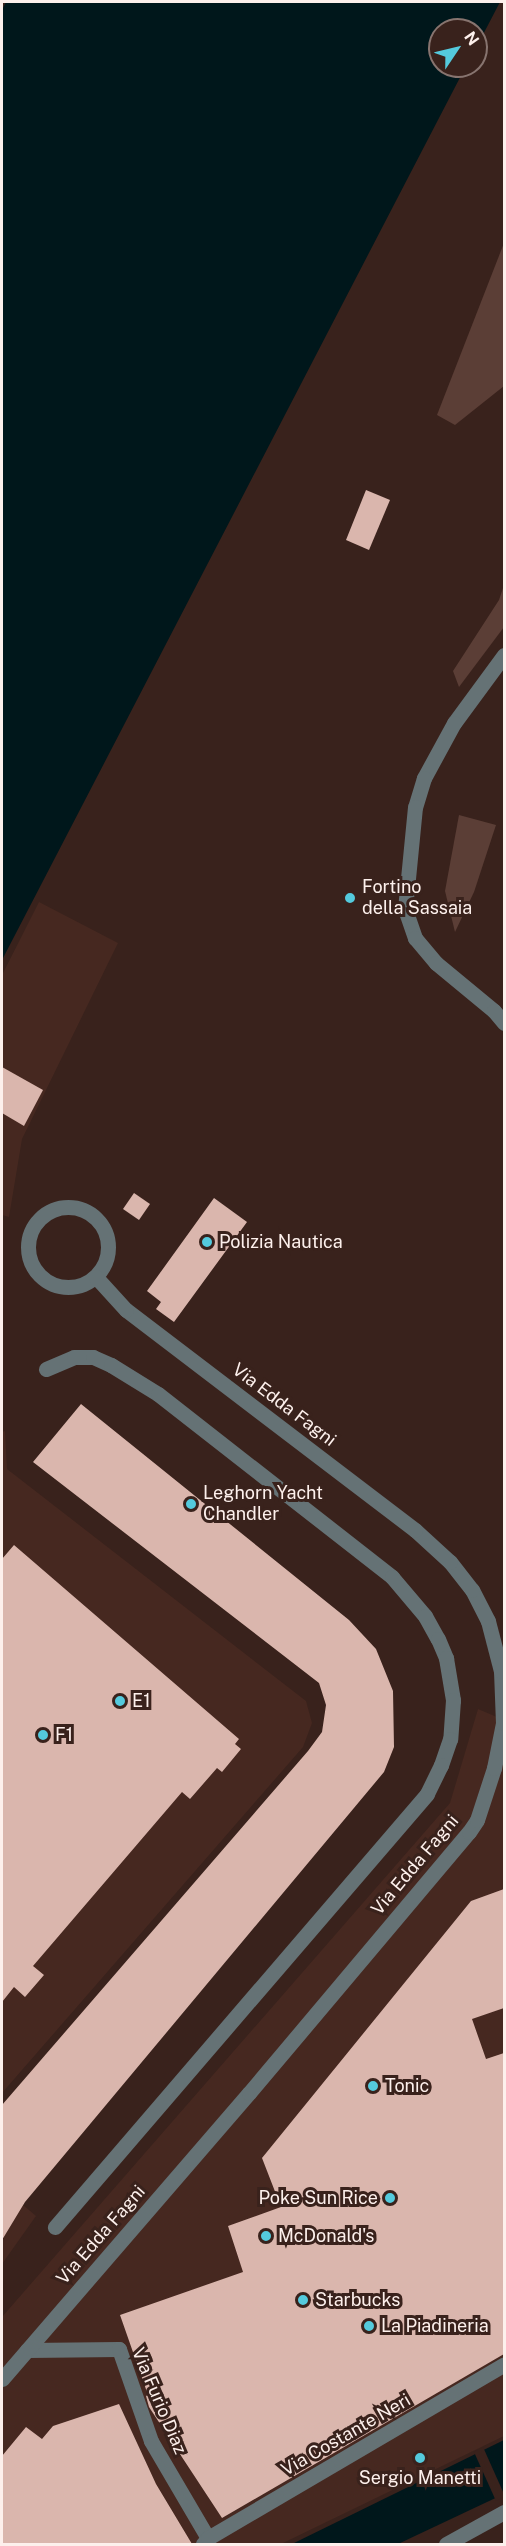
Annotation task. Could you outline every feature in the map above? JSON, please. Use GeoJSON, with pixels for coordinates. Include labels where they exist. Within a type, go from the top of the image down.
{"type":"FeatureCollection","features":[{"type":"Feature","properties":{"kind":"street"},"geometry":{"type":"LineString","coordinates":[[504,655],[454,723],[424,778],[415,807],[405,909],[415,938],[436,963],[494,1011],[504,1023]]}},
{"type":"Feature","properties":{"kind":"street"},"geometry":{"type":"LineString","coordinates":[[58,1208],[77,1208],[94,1216],[108,1241],[106,1260],[96,1276],[79,1286],[69,1287],[51,1283],[36,1271],[31,1262],[28,1243],[34,1225],[58,1208]]}},
{"type":"Feature","properties":{"kind":"street","name":"Via Edda Fagni"},"geometry":{"type":"LineString","coordinates":[[2,2379],[249,2093],[468,1832],[477,1820],[494,1768],[503,1722],[501,1671],[488,1621],[472,1590],[450,1562],[415,1530],[126,1310],[96,1276]]}},
{"type":"Feature","properties":{"kind":"street","name":"Via Edda Fagni"},"geometry":{"type":"LineString","coordinates":[[46,1369],[74,1357],[93,1357],[111,1365],[158,1394],[392,1577],[425,1616],[438,1639],[446,1658],[453,1700],[450,1739],[427,1794],[55,2227]]}},
{"type":"Feature","properties":{"kind":"street","name":"Via Furio Diaz"},"geometry":{"type":"LineString","coordinates":[[27,2350],[119,2349],[152,2441],[205,2541]]}},
{"type":"Feature","properties":{"kind":"street","name":"Via Costante Neri"},"geometry":{"type":"LineString","coordinates":[[205,2541],[504,2364]]}},
{"type":"Feature","properties":{"kind":"street"},"geometry":{"type":"LineString","coordinates":[[446,2544],[504,2512]]}},
{"type":"Feature","properties":{"kind":"shaded area"},"geometry":{"type":"Polygon","coordinates":[[[504,243],[504,386],[455,425],[437,415],[504,243]]]}},
{"type":"Feature","properties":{"kind":"shaded area"},"geometry":{"type":"Polygon","coordinates":[[[504,585],[504,627],[459,687],[453,671],[499,600],[504,585]]]}},
{"type":"Feature","properties":{"kind":"shaded area"},"geometry":{"type":"Polygon","coordinates":[[[459,815],[496,825],[474,892],[455,932],[445,891],[459,815]]]}},
{"type":"Feature","properties":{"kind":"shaded area"},"geometry":{"type":"Polygon","coordinates":[[[39,902],[118,943],[22,1139],[9,1217],[2,1215],[2,975],[39,902]]]}},
{"type":"Feature","properties":{"kind":"shaded area"},"geometry":{"type":"Polygon","coordinates":[[[5,1431],[7,1469],[306,1701],[312,1723],[303,1747],[2,2093],[2,1432],[5,1431]]]}},
{"type":"Feature","properties":{"kind":"shaded area"},"geometry":{"type":"Polygon","coordinates":[[[478,1709],[504,1720],[504,2436],[281,2544],[2,2544],[2,2317],[450,1803],[478,1709]]]}},
{"type":"Feature","properties":{"kind":"shaded area"},"geometry":{"type":"Polygon","coordinates":[[[2,2187],[36,2216],[2,2264],[2,2187]]]}},
{"type":"Feature","properties":{"kind":"water"},"geometry":{"type":"Polygon","coordinates":[[[6,2],[500,2],[488,25],[488,18],[428,18],[428,78],[460,78],[2,960],[2,10],[6,2]]]}},
{"type":"Feature","properties":{"kind":"water"},"geometry":{"type":"Polygon","coordinates":[[[504,2440],[504,2494],[398,2544],[292,2544],[504,2440]]]}},
{"type":"Feature","properties":{"kind":"pier"},"geometry":{"type":"Polygon","coordinates":[[[483,2447],[504,2494],[504,2497],[496,2501],[474,2452],[483,2447]]]}},
{"type":"Feature","properties":{"kind":"building"},"geometry":{"type":"Polygon","coordinates":[[[366,490],[390,500],[369,550],[346,540],[366,490]]]}},
{"type":"Feature","properties":{"kind":"building"},"geometry":{"type":"Polygon","coordinates":[[[2,1067],[43,1090],[24,1126],[2,1113],[2,1067]]]}},
{"type":"Feature","properties":{"kind":"building"},"geometry":{"type":"Polygon","coordinates":[[[134,1193],[150,1204],[139,1220],[123,1209],[134,1193]]]}},
{"type":"Feature","properties":{"kind":"building","name":"Polizia Nautica"},"geometry":{"type":"Polygon","coordinates":[[[214,1198],[247,1222],[174,1322],[156,1309],[161,1302],[147,1291],[214,1198]]]}},
{"type":"Feature","properties":{"kind":"building"},"geometry":{"type":"Polygon","coordinates":[[[81,1404],[349,1620],[376,1649],[393,1691],[394,1747],[384,1772],[25,2202],[2,2240],[2,2105],[308,1751],[322,1732],[326,1705],[319,1683],[33,1462],[81,1404]]]}},
{"type":"Feature","properties":{"kind":"building"},"geometry":{"type":"Polygon","coordinates":[[[14,1545],[239,1739],[235,1744],[241,1749],[222,1772],[217,1768],[190,1799],[182,1792],[33,1966],[44,1975],[25,1997],[14,1987],[2,2002],[2,1559],[14,1545]]]}},
{"type":"Feature","properties":{"kind":"building"},"geometry":{"type":"Polygon","coordinates":[[[504,1889],[504,2008],[472,2019],[486,2059],[504,2053],[504,2354],[222,2518],[149,2407],[146,2396],[148,2395],[120,2315],[243,2272],[228,2226],[281,2207],[262,2158],[471,1901],[504,1889]]]}},
{"type":"Feature","properties":{"kind":"building"},"geometry":{"type":"Polygon","coordinates":[[[119,2404],[156,2484],[192,2544],[2,2544],[2,2456],[26,2427],[42,2439],[53,2426],[119,2404]]]}},
{"type":"Feature","properties":{"kind":"place","name":"Fortino della Sassaia"},"geometry":{"type":"Point","coordinates":[350,898]}},
{"type":"Feature","properties":{"kind":"place","name":"Polizia Nautica"},"geometry":{"type":"Point","coordinates":[207,1242]}},
{"type":"Feature","properties":{"kind":"place","name":"Leghorn Yacht Chandler"},"geometry":{"type":"Point","coordinates":[191,1504]}},
{"type":"Feature","properties":{"kind":"place","name":"E1"},"geometry":{"type":"Point","coordinates":[120,1701]}},
{"type":"Feature","properties":{"kind":"place","name":"F1"},"geometry":{"type":"Point","coordinates":[43,1735]}},
{"type":"Feature","properties":{"kind":"place","name":"Tonic"},"geometry":{"type":"Point","coordinates":[373,2086]}},
{"type":"Feature","properties":{"kind":"place","name":"Poke Sun Rice"},"geometry":{"type":"Point","coordinates":[390,2198]}},
{"type":"Feature","properties":{"kind":"place","name":"McDonald's"},"geometry":{"type":"Point","coordinates":[266,2236]}},
{"type":"Feature","properties":{"kind":"place","name":"Starbucks"},"geometry":{"type":"Point","coordinates":[303,2300]}},
{"type":"Feature","properties":{"kind":"place","name":"La Piadineria"},"geometry":{"type":"Point","coordinates":[369,2326]}},
{"type":"Feature","properties":{"kind":"place","name":"Sergio Manetti"},"geometry":{"type":"Point","coordinates":[420,2458]}}]}
